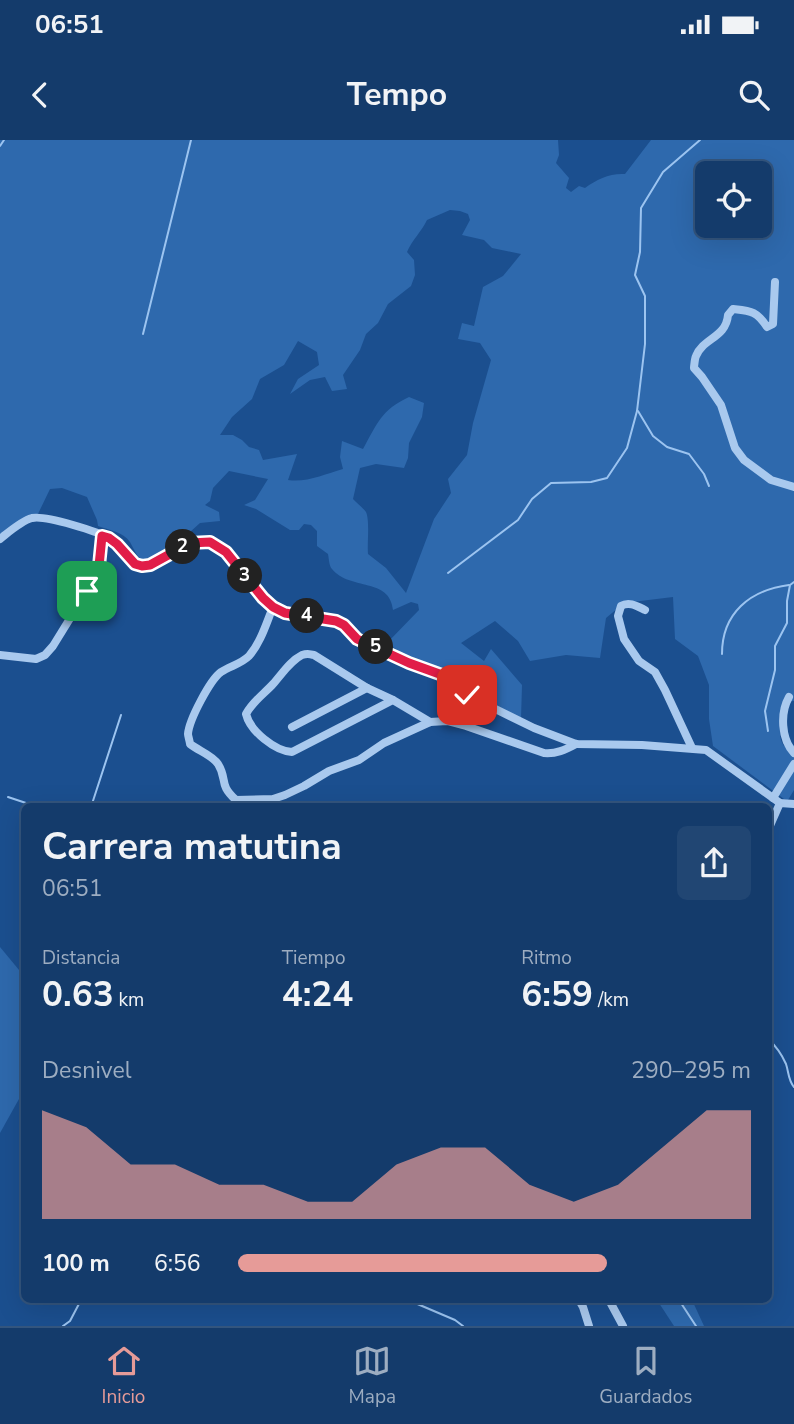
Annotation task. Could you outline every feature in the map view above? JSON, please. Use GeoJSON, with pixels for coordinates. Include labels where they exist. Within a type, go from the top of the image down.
{"type":"FeatureCollection","features":[{"type":"Feature","properties":{"kind":"street"},"geometry":{"type":"LineString","coordinates":[[775,282],[774,324],[767,327],[752,312],[733,309],[728,314],[727,323],[716,337],[704,345],[695,356],[694,368],[722,405],[735,448],[744,460],[771,480],[794,487]]}},
{"type":"Feature","properties":{"kind":"street"},"geometry":{"type":"LineString","coordinates":[[0,539],[33,518],[64,523],[109,538],[135,564],[142,566],[150,565],[190,543],[210,542],[226,552],[273,607],[285,613],[336,621],[344,625],[357,639],[445,676],[467,695],[534,728],[576,744],[642,744],[706,750],[777,801],[794,804]]}},
{"type":"Feature","properties":{"kind":"street"},"geometry":{"type":"LineString","coordinates":[[0,655],[36,659],[45,655],[53,646],[99,566],[102,536]]}},
{"type":"Feature","properties":{"kind":"street"},"geometry":{"type":"LineString","coordinates":[[645,610],[635,604],[625,603],[621,606],[618,617],[624,639],[639,661],[655,672],[692,748]]}},
{"type":"Feature","properties":{"kind":"street"},"geometry":{"type":"LineString","coordinates":[[273,607],[258,645],[244,661],[217,676],[205,691],[188,735],[190,744],[217,761],[224,786],[236,803],[285,795],[430,722],[447,721],[466,726],[544,753],[553,754],[576,744]]}},
{"type":"Feature","properties":{"kind":"street"},"geometry":{"type":"LineString","coordinates":[[393,700],[292,752],[285,751],[257,733],[247,717],[248,710],[258,698],[304,654],[314,655],[367,688],[393,700],[430,722]]}},
{"type":"Feature","properties":{"kind":"street"},"geometry":{"type":"LineString","coordinates":[[292,727],[367,688]]}},
{"type":"Feature","properties":{"kind":"street"},"geometry":{"type":"LineString","coordinates":[[789,697],[784,707],[784,736],[788,747],[794,753]]}},
{"type":"Feature","properties":{"kind":"street"},"geometry":{"type":"LineString","coordinates":[[772,818],[794,764]]}},
{"type":"Feature","properties":{"kind":"street"},"geometry":{"type":"LineString","coordinates":[[581,1303],[589,1326]]}},
{"type":"Feature","properties":{"kind":"street"},"geometry":{"type":"LineString","coordinates":[[611,1303],[623,1326]]}},
{"type":"Feature","properties":{"kind":"shaded area"},"geometry":{"type":"Polygon","coordinates":[[[0,140],[558,140],[559,155],[556,163],[569,178],[566,188],[571,192],[579,186],[585,188],[604,177],[625,174],[651,140],[794,140],[794,701],[790,701],[781,724],[780,735],[784,746],[794,745],[794,790],[788,800],[713,746],[709,719],[709,685],[698,656],[675,639],[673,597],[624,603],[606,618],[600,658],[566,655],[530,661],[518,641],[495,621],[461,643],[484,661],[491,649],[522,685],[521,719],[485,703],[458,677],[409,658],[387,643],[419,610],[418,604],[411,602],[393,610],[385,593],[340,576],[332,569],[328,554],[317,546],[317,531],[311,525],[304,524],[299,530],[290,530],[256,509],[244,505],[255,500],[268,479],[229,471],[213,488],[210,501],[205,505],[219,512],[220,521],[200,523],[190,532],[195,544],[166,560],[143,562],[124,536],[98,526],[87,497],[62,488],[50,489],[37,516],[0,541],[0,140]],[[450,210],[427,220],[409,248],[407,252],[414,260],[415,275],[411,286],[388,304],[378,323],[366,334],[360,350],[343,375],[347,389],[332,391],[325,377],[310,380],[290,394],[298,379],[319,365],[317,352],[298,341],[284,365],[260,379],[252,399],[232,417],[220,435],[233,435],[242,440],[249,447],[259,450],[263,460],[297,454],[288,480],[302,480],[343,469],[340,457],[342,441],[363,449],[376,425],[392,407],[409,397],[424,403],[422,417],[409,443],[404,468],[376,464],[360,468],[353,499],[365,510],[367,516],[368,554],[386,568],[406,593],[434,519],[451,493],[448,479],[467,455],[491,360],[480,343],[458,339],[462,323],[474,326],[483,287],[503,276],[521,254],[492,248],[484,240],[462,235],[470,220],[468,214],[450,210]]]}},
{"type":"Feature","properties":{"kind":"shaded area"},"geometry":{"type":"Polygon","coordinates":[[[0,947],[21,972],[21,1095],[0,1133],[0,947]]]}},
{"type":"Feature","properties":{"kind":"shaded area"},"geometry":{"type":"Polygon","coordinates":[[[659,1303],[693,1303],[704,1326],[674,1326],[659,1303]]]}},
{"type":"Feature","properties":{"kind":"waterway"},"geometry":{"type":"LineString","coordinates":[[0,146],[4,140]]}},
{"type":"Feature","properties":{"kind":"waterway"},"geometry":{"type":"LineString","coordinates":[[143,334],[191,140]]}},
{"type":"Feature","properties":{"kind":"waterway"},"geometry":{"type":"LineString","coordinates":[[448,573],[518,520],[532,499],[551,483],[591,482],[607,478],[627,448],[637,411],[645,344],[645,296],[635,275],[640,252],[641,208],[663,172],[700,140]]}},
{"type":"Feature","properties":{"kind":"waterway"},"geometry":{"type":"LineString","coordinates":[[638,411],[653,436],[667,447],[689,454],[704,474],[709,486]]}},
{"type":"Feature","properties":{"kind":"waterway"},"geometry":{"type":"LineString","coordinates":[[768,731],[765,711],[775,670],[775,646],[787,623],[787,601],[790,585],[794,582]]}},
{"type":"Feature","properties":{"kind":"waterway"},"geometry":{"type":"LineString","coordinates":[[722,654],[727,627],[741,606],[762,592],[789,585]]}},
{"type":"Feature","properties":{"kind":"waterway"},"geometry":{"type":"LineString","coordinates":[[92,803],[121,715]]}},
{"type":"Feature","properties":{"kind":"waterway"},"geometry":{"type":"LineString","coordinates":[[8,797],[26,803]]}},
{"type":"Feature","properties":{"kind":"waterway"},"geometry":{"type":"LineString","coordinates":[[772,1044],[783,1057],[794,1087]]}},
{"type":"Feature","properties":{"kind":"waterway"},"geometry":{"type":"LineString","coordinates":[[63,1326],[70,1321],[79,1303]]}},
{"type":"Feature","properties":{"kind":"waterway"},"geometry":{"type":"LineString","coordinates":[[415,1303],[463,1326]]}},
{"type":"Feature","properties":{"kind":"waterway"},"geometry":{"type":"LineString","coordinates":[[681,1303],[696,1326]]}},
{"type":"Feature","properties":{"kind":"route"},"geometry":{"type":"LineString","coordinates":[[87,591],[99,566],[102,536],[109,538],[135,564],[142,566],[150,565],[190,543],[210,542],[226,552],[273,607],[285,613],[336,621],[344,625],[357,639],[445,676],[467,695]]}}]}
